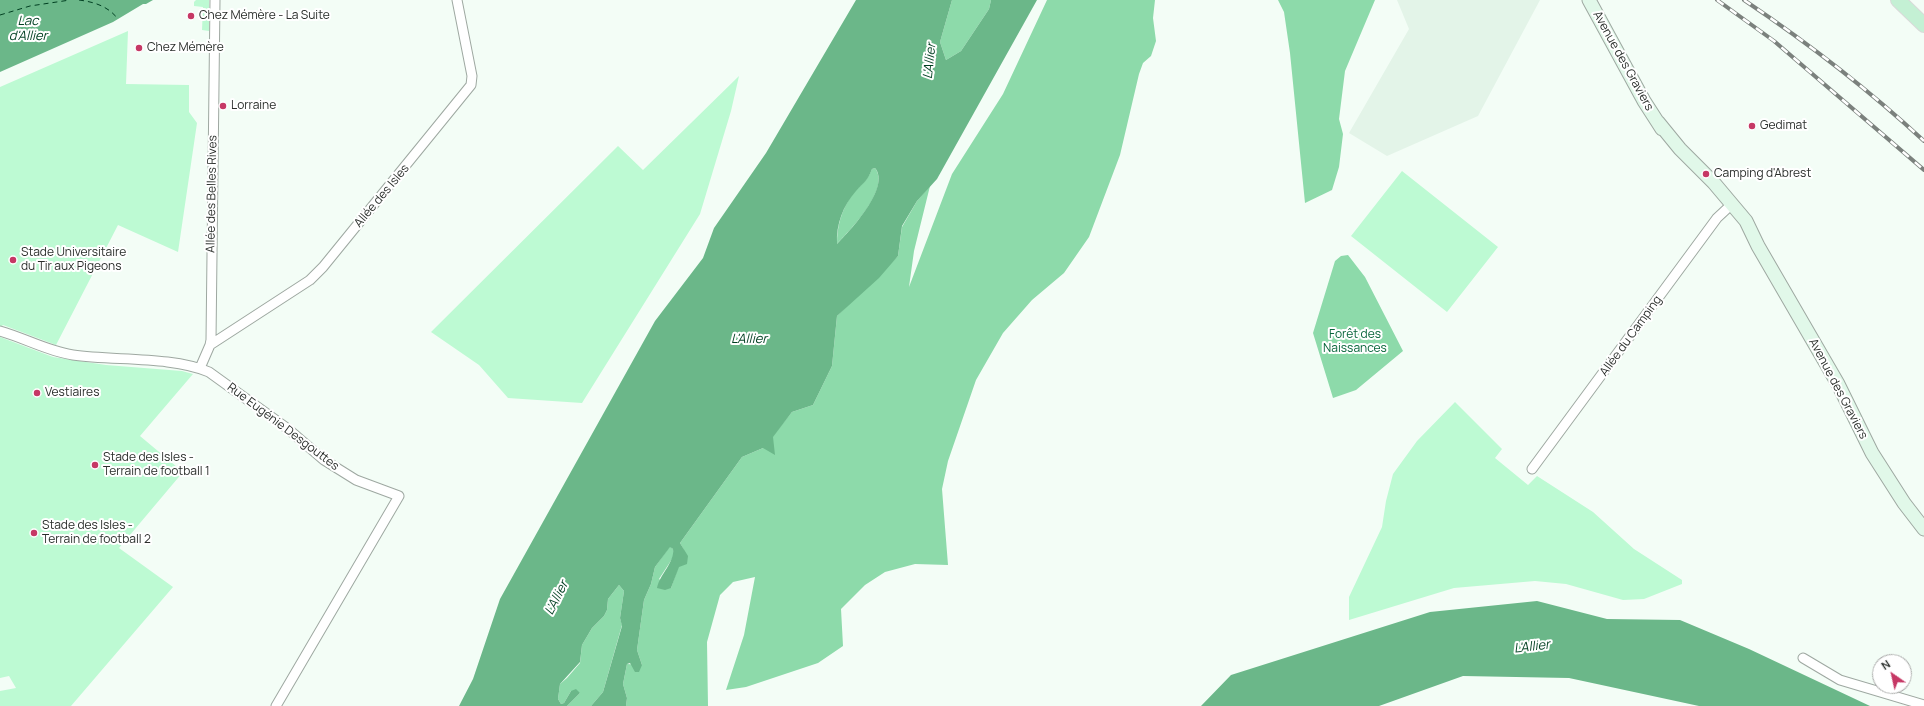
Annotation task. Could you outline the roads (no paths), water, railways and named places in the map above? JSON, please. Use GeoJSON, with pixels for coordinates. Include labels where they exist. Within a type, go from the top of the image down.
{"type":"FeatureCollection","features":[{"type":"Feature","properties":{"kind":"main road"},"geometry":{"type":"LineString","coordinates":[[1898,0],[1924,25]]}},
{"type":"Feature","properties":{"kind":"street","name":"Allée des Belles Rives"},"geometry":{"type":"LineString","coordinates":[[200,368],[210,345],[215,0]]}},
{"type":"Feature","properties":{"kind":"street","name":"Allée des Isles"},"geometry":{"type":"LineString","coordinates":[[210,345],[310,280],[323,267],[471,85],[472,76],[457,0]]}},
{"type":"Feature","properties":{"kind":"street","name":"Avenue des Graviers"},"geometry":{"type":"LineString","coordinates":[[1589,0],[1644,101],[1677,154],[1730,206],[1758,246],[1838,384],[1872,453],[1904,503],[1924,529]]}},
{"type":"Feature","properties":{"kind":"street","name":"Allée du Camping"},"geometry":{"type":"LineString","coordinates":[[1532,469],[1717,218],[1730,206]]}},
{"type":"Feature","properties":{"kind":"street","name":"Rue Eugénie Desgouttes"},"geometry":{"type":"LineString","coordinates":[[0,331],[54,352],[104,359],[171,363],[200,368],[209,372],[288,429],[324,460],[356,480],[399,496],[276,706]]}},
{"type":"Feature","properties":{"kind":"street"},"geometry":{"type":"LineString","coordinates":[[1804,658],[1840,680],[1924,705]]}},
{"type":"Feature","properties":{"kind":"water","name":"Lac d'Allier"},"geometry":{"type":"Polygon","coordinates":[[[0,0],[153,0],[143,4],[113,22],[0,72],[0,0]]]}},
{"type":"Feature","properties":{"kind":"water","name":"L'Allier"},"geometry":{"type":"Polygon","coordinates":[[[856,0],[952,0],[940,42],[946,60],[961,51],[989,9],[991,0],[1037,0],[937,179],[917,201],[902,226],[898,256],[879,278],[837,316],[832,366],[813,405],[792,412],[773,437],[775,455],[763,448],[742,457],[680,543],[688,556],[687,564],[679,567],[671,588],[665,590],[657,588],[672,559],[673,549],[670,547],[655,567],[651,584],[644,600],[637,650],[642,665],[639,672],[635,672],[630,663],[627,664],[623,684],[627,698],[626,706],[591,706],[603,692],[622,626],[620,618],[624,591],[619,585],[608,599],[607,610],[604,616],[592,628],[582,645],[580,662],[560,684],[558,699],[561,704],[564,703],[571,691],[576,689],[580,693],[567,706],[459,706],[473,679],[500,599],[655,321],[703,258],[714,228],[766,153],[856,0]],[[875,168],[872,169],[867,179],[847,203],[839,222],[837,244],[867,208],[878,186],[878,176],[875,168]]]}},
{"type":"Feature","properties":{"kind":"water","name":"L'Allier"},"geometry":{"type":"Polygon","coordinates":[[[1537,601],[1607,619],[1680,620],[1749,649],[1870,706],[1699,706],[1569,678],[1463,676],[1379,706],[1201,706],[1231,675],[1430,612],[1537,601]]]}},
{"type":"Feature","properties":{"kind":"railway"},"geometry":{"type":"LineString","coordinates":[[1717,0],[1774,41],[1924,170]]}},
{"type":"Feature","properties":{"kind":"railway"},"geometry":{"type":"LineString","coordinates":[[1744,0],[1837,67],[1924,141]]}},
{"type":"Feature","properties":{"kind":"place","name":"Chez Mémère - La Suite"},"geometry":{"type":"Point","coordinates":[191,16]}},
{"type":"Feature","properties":{"kind":"place","name":"Chez Mémère"},"geometry":{"type":"Point","coordinates":[139,48]}},
{"type":"Feature","properties":{"kind":"place","name":"Lorraine"},"geometry":{"type":"Point","coordinates":[223,106]}},
{"type":"Feature","properties":{"kind":"place","name":"Gedimat"},"geometry":{"type":"Point","coordinates":[1752,126]}},
{"type":"Feature","properties":{"kind":"place","name":"Camping d'Abrest"},"geometry":{"type":"Point","coordinates":[1706,174]}},
{"type":"Feature","properties":{"kind":"place","name":"Stade Universitaire du Tir aux Pigeons"},"geometry":{"type":"Point","coordinates":[13,260]}},
{"type":"Feature","properties":{"kind":"place","name":"Vestiaires"},"geometry":{"type":"Point","coordinates":[37,393]}},
{"type":"Feature","properties":{"kind":"place","name":"Stade des Isles - Terrain de football 1"},"geometry":{"type":"Point","coordinates":[95,465]}},
{"type":"Feature","properties":{"kind":"place","name":"Stade des Isles - Terrain de football 2"},"geometry":{"type":"Point","coordinates":[34,533]}},
{"type":"Feature","properties":{"kind":"park label","name":"Forêt des Naissances"},"geometry":{"type":"Point","coordinates":[1355,342]}}]}
